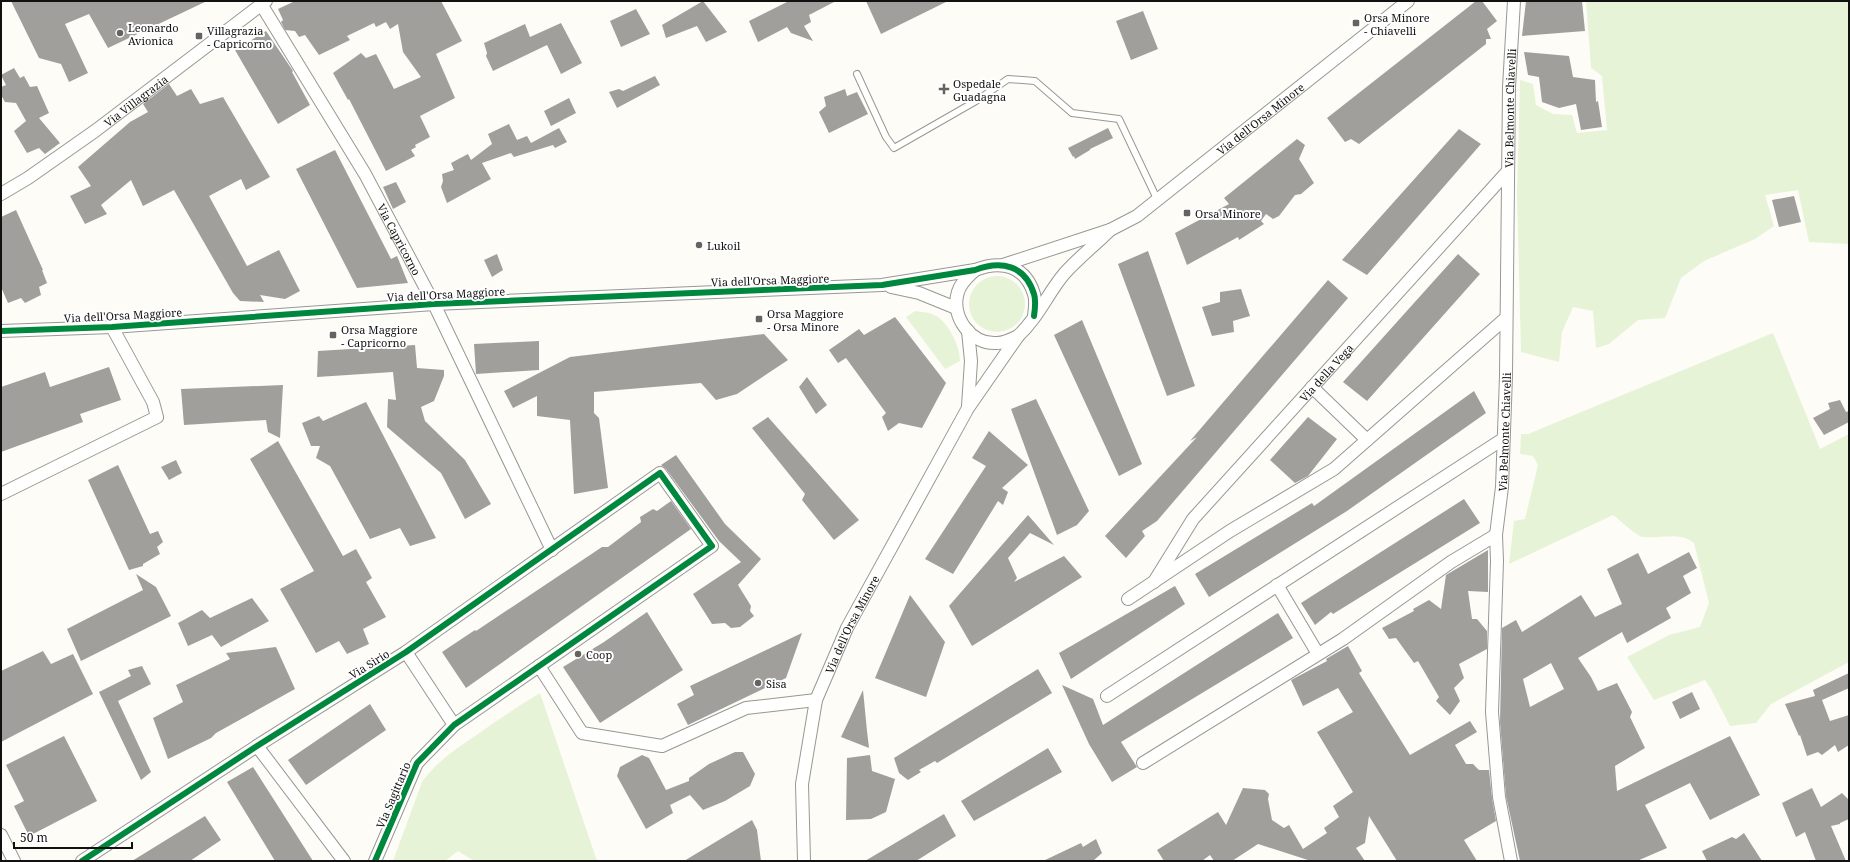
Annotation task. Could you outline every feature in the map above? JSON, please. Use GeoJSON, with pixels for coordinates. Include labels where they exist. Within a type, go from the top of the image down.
{"type":"FeatureCollection","features":[{"type":"Feature","properties":{"kind":"street","name":"Via dell'Orsa Minore"},"geometry":{"type":"LineString","coordinates":[[1110,230],[1137,216],[1158,201],[1408,1]]}},
{"type":"Feature","properties":{"kind":"street","name":"Via Belmonte Chiavelli"},"geometry":{"type":"LineString","coordinates":[[1512,861],[1499,797],[1492,712],[1496,535],[1502,487],[1504,439],[1508,171],[1514,1]]}},
{"type":"Feature","properties":{"kind":"street","name":"Via Villagrazia"},"geometry":{"type":"LineString","coordinates":[[1,194],[28,178],[94,131],[263,3]]}},
{"type":"Feature","properties":{"kind":"street","name":"Via Capricorno"},"geometry":{"type":"LineString","coordinates":[[263,3],[365,174],[434,304],[552,550]]}},
{"type":"Feature","properties":{"kind":"street","name":"Via della Vega"},"geometry":{"type":"LineString","coordinates":[[1154,582],[1193,519],[1508,171]]}},
{"type":"Feature","properties":{"kind":"street"},"geometry":{"type":"LineString","coordinates":[[1003,265],[1110,230]]}},
{"type":"Feature","properties":{"kind":"street"},"geometry":{"type":"LineString","coordinates":[[975,270],[963,282],[958,293],[956,308],[961,323],[968,332],[980,340],[997,343],[1018,336],[1028,328],[1034,316],[1065,274],[1110,230]]}},
{"type":"Feature","properties":{"kind":"street"},"geometry":{"type":"LineString","coordinates":[[882,285],[975,270],[989,265],[1003,265],[1011,267],[1028,280],[1035,295],[1034,316]]}},
{"type":"Feature","properties":{"kind":"street","name":"Via dell'Orsa Maggiore"},"geometry":{"type":"LineString","coordinates":[[1,335],[7,331],[112,327],[434,304],[882,285]]}},
{"type":"Feature","properties":{"kind":"street"},"geometry":{"type":"LineString","coordinates":[[882,285],[919,293],[956,308]]}},
{"type":"Feature","properties":{"kind":"street"},"geometry":{"type":"LineString","coordinates":[[1128,599],[1230,531],[1334,469],[1506,318]]}},
{"type":"Feature","properties":{"kind":"street"},"geometry":{"type":"LineString","coordinates":[[1,494],[157,417],[153,402],[112,327]]}},
{"type":"Feature","properties":{"kind":"street"},"geometry":{"type":"LineString","coordinates":[[968,332],[971,361],[968,408]]}},
{"type":"Feature","properties":{"kind":"street","name":"Via dell'Orsa Minore"},"geometry":{"type":"LineString","coordinates":[[804,861],[802,784],[816,700],[847,628],[968,408],[1018,336]]}},
{"type":"Feature","properties":{"kind":"street"},"geometry":{"type":"LineString","coordinates":[[1312,387],[1367,440]]}},
{"type":"Feature","properties":{"kind":"street"},"geometry":{"type":"LineString","coordinates":[[1107,696],[1504,439]]}},
{"type":"Feature","properties":{"kind":"street","name":"Via Sirio"},"geometry":{"type":"LineString","coordinates":[[82,861],[258,746],[406,652],[660,473]]}},
{"type":"Feature","properties":{"kind":"street","name":"Via Sagittario"},"geometry":{"type":"LineString","coordinates":[[375,861],[417,763],[454,725],[712,546],[660,473]]}},
{"type":"Feature","properties":{"kind":"street"},"geometry":{"type":"LineString","coordinates":[[1143,763],[1343,639],[1451,562],[1496,535]]}},
{"type":"Feature","properties":{"kind":"street"},"geometry":{"type":"LineString","coordinates":[[1278,586],[1318,654]]}},
{"type":"Feature","properties":{"kind":"street"},"geometry":{"type":"LineString","coordinates":[[406,652],[454,725]]}},
{"type":"Feature","properties":{"kind":"street"},"geometry":{"type":"LineString","coordinates":[[539,666],[582,734],[662,746],[746,708],[816,700]]}},
{"type":"Feature","properties":{"kind":"street"},"geometry":{"type":"LineString","coordinates":[[258,746],[344,861]]}},
{"type":"Feature","properties":{"kind":"street"},"geometry":{"type":"LineString","coordinates":[[1,835],[14,861]]}},
{"type":"Feature","properties":{"kind":"lane"},"geometry":{"type":"LineString","coordinates":[[857,74],[886,137],[894,148],[976,101],[1008,79],[1035,81],[1072,113],[1119,119],[1158,201]]}},
{"type":"Feature","properties":{"kind":"green space"},"geometry":{"type":"Polygon","coordinates":[[[1586,1],[1849,1],[1849,244],[1809,242],[1798,190],[1765,195],[1774,226],[1755,239],[1704,261],[1681,278],[1665,318],[1638,320],[1609,344],[1596,348],[1593,311],[1573,307],[1562,332],[1559,362],[1521,352],[1517,195],[1520,80],[1533,84],[1536,105],[1553,114],[1572,115],[1577,133],[1607,130],[1602,76],[1591,68],[1586,1]]]}},
{"type":"Feature","properties":{"kind":"green space"},"geometry":{"type":"Polygon","coordinates":[[[991,276],[1003,276],[1013,280],[1021,288],[1025,298],[1025,310],[1021,320],[1013,328],[1003,332],[991,332],[981,328],[973,320],[969,310],[969,298],[973,288],[981,280],[991,276]]]}},
{"type":"Feature","properties":{"kind":"green space"},"geometry":{"type":"Polygon","coordinates":[[[915,311],[932,314],[944,323],[958,348],[960,361],[945,369],[906,317],[915,311]]]}},
{"type":"Feature","properties":{"kind":"green space"},"geometry":{"type":"Polygon","coordinates":[[[1773,333],[1820,449],[1849,434],[1849,662],[1771,704],[1756,723],[1730,726],[1705,680],[1654,700],[1627,657],[1669,635],[1700,627],[1709,603],[1694,543],[1683,537],[1676,536],[1640,536],[1613,515],[1509,564],[1514,521],[1525,519],[1538,465],[1533,456],[1520,454],[1521,434],[1528,434],[1773,333]]]}},
{"type":"Feature","properties":{"kind":"green space"},"geometry":{"type":"Polygon","coordinates":[[[540,693],[597,861],[474,861],[458,851],[445,861],[393,861],[422,782],[434,768],[454,751],[540,693]]]}},
{"type":"Feature","properties":{"kind":"building"},"geometry":{"type":"Polygon","coordinates":[[[11,1],[207,1],[108,48],[89,14],[65,24],[88,73],[69,82],[61,64],[39,58],[11,1]]]}},
{"type":"Feature","properties":{"kind":"building"},"geometry":{"type":"Polygon","coordinates":[[[295,1],[441,1],[462,41],[436,54],[455,98],[420,116],[430,137],[415,145],[416,147],[411,150],[415,156],[386,171],[349,99],[348,100],[333,73],[361,53],[366,58],[376,54],[394,89],[421,77],[403,52],[398,24],[390,29],[386,22],[376,27],[374,23],[347,36],[350,40],[319,55],[305,35],[299,37],[295,31],[285,30],[281,22],[283,20],[278,9],[295,1]]]}},
{"type":"Feature","properties":{"kind":"building"},"geometry":{"type":"Polygon","coordinates":[[[703,1],[727,32],[706,42],[697,26],[666,38],[662,25],[703,1]]]}},
{"type":"Feature","properties":{"kind":"building"},"geometry":{"type":"Polygon","coordinates":[[[789,1],[836,1],[809,15],[811,22],[804,26],[813,41],[791,33],[787,27],[758,42],[749,21],[789,1]]]}},
{"type":"Feature","properties":{"kind":"building"},"geometry":{"type":"Polygon","coordinates":[[[866,1],[948,1],[881,34],[866,1]]]}},
{"type":"Feature","properties":{"kind":"building"},"geometry":{"type":"Polygon","coordinates":[[[1476,1],[1482,1],[1497,21],[1487,29],[1491,39],[1486,39],[1486,44],[1359,144],[1351,139],[1345,142],[1327,118],[1476,1]]]}},
{"type":"Feature","properties":{"kind":"building"},"geometry":{"type":"Polygon","coordinates":[[[1526,1],[1582,1],[1585,31],[1522,36],[1526,1]]]}},
{"type":"Feature","properties":{"kind":"building"},"geometry":{"type":"Polygon","coordinates":[[[636,9],[650,34],[621,47],[610,21],[636,9]]]}},
{"type":"Feature","properties":{"kind":"building"},"geometry":{"type":"Polygon","coordinates":[[[1143,11],[1158,49],[1131,60],[1116,21],[1143,11]]]}},
{"type":"Feature","properties":{"kind":"building"},"geometry":{"type":"Polygon","coordinates":[[[561,23],[582,63],[561,74],[547,45],[493,71],[486,56],[487,53],[484,43],[525,24],[530,37],[561,23]]]}},
{"type":"Feature","properties":{"kind":"building"},"geometry":{"type":"Polygon","coordinates":[[[266,31],[293,71],[292,72],[310,105],[278,124],[235,50],[266,31]]]}},
{"type":"Feature","properties":{"kind":"building"},"geometry":{"type":"Polygon","coordinates":[[[1524,52],[1569,56],[1573,77],[1595,80],[1596,102],[1598,101],[1602,127],[1581,130],[1576,104],[1559,108],[1542,102],[1539,77],[1528,75],[1524,52]]]}},
{"type":"Feature","properties":{"kind":"building"},"geometry":{"type":"Polygon","coordinates":[[[14,68],[20,78],[24,76],[30,87],[37,86],[49,113],[39,118],[60,143],[45,154],[39,148],[27,153],[14,131],[26,121],[16,103],[5,102],[1,95],[1,87],[6,85],[1,75],[14,68]]]}},
{"type":"Feature","properties":{"kind":"building"},"geometry":{"type":"Polygon","coordinates":[[[655,76],[660,85],[617,108],[609,92],[619,89],[623,91],[655,76]]]}},
{"type":"Feature","properties":{"kind":"building"},"geometry":{"type":"Polygon","coordinates":[[[169,84],[177,96],[191,89],[200,104],[223,97],[270,177],[246,190],[241,179],[209,196],[247,266],[279,250],[300,291],[285,299],[260,295],[264,302],[240,301],[233,293],[174,190],[143,206],[131,180],[101,205],[107,214],[85,224],[70,196],[91,186],[78,167],[130,122],[148,112],[143,104],[169,84]]]}},
{"type":"Feature","properties":{"kind":"building"},"geometry":{"type":"Polygon","coordinates":[[[845,89],[847,96],[857,92],[868,114],[829,133],[819,112],[826,106],[824,97],[845,89]]]}},
{"type":"Feature","properties":{"kind":"building"},"geometry":{"type":"Polygon","coordinates":[[[569,98],[576,113],[551,126],[544,111],[569,98]]]}},
{"type":"Feature","properties":{"kind":"building"},"geometry":{"type":"Polygon","coordinates":[[[509,124],[517,140],[527,136],[531,143],[559,128],[567,142],[555,148],[553,145],[514,157],[511,153],[482,163],[491,179],[447,203],[441,187],[443,181],[442,174],[454,170],[451,163],[468,154],[471,160],[492,144],[488,134],[509,124]]]}},
{"type":"Feature","properties":{"kind":"building"},"geometry":{"type":"Polygon","coordinates":[[[1108,128],[1113,138],[1090,149],[1075,159],[1074,156],[1073,157],[1068,148],[1108,128]]]}},
{"type":"Feature","properties":{"kind":"building"},"geometry":{"type":"Polygon","coordinates":[[[1459,129],[1481,144],[1367,275],[1342,260],[1459,129]]]}},
{"type":"Feature","properties":{"kind":"building"},"geometry":{"type":"Polygon","coordinates":[[[1297,139],[1305,145],[1299,159],[1314,183],[1301,194],[1295,195],[1279,216],[1273,219],[1266,214],[1261,221],[1264,224],[1239,240],[1238,237],[1187,265],[1175,233],[1229,204],[1224,198],[1297,139]]]}},
{"type":"Feature","properties":{"kind":"building"},"geometry":{"type":"Polygon","coordinates":[[[335,150],[391,259],[397,256],[408,283],[357,288],[296,169],[335,150]]]}},
{"type":"Feature","properties":{"kind":"building"},"geometry":{"type":"Polygon","coordinates":[[[396,182],[406,202],[393,209],[383,187],[396,182]]]}},
{"type":"Feature","properties":{"kind":"building"},"geometry":{"type":"Polygon","coordinates":[[[1794,196],[1801,222],[1779,227],[1772,200],[1794,196]]]}},
{"type":"Feature","properties":{"kind":"building"},"geometry":{"type":"Polygon","coordinates":[[[16,210],[43,270],[47,283],[39,287],[41,295],[25,303],[21,298],[8,303],[1,287],[1,217],[16,210]]]}},
{"type":"Feature","properties":{"kind":"building"},"geometry":{"type":"Polygon","coordinates":[[[1148,251],[1195,386],[1167,396],[1118,264],[1148,251]]]}},
{"type":"Feature","properties":{"kind":"building"},"geometry":{"type":"Polygon","coordinates":[[[497,254],[503,270],[492,277],[484,260],[497,254]]]}},
{"type":"Feature","properties":{"kind":"building"},"geometry":{"type":"Polygon","coordinates":[[[1458,254],[1480,274],[1367,401],[1343,382],[1458,254]]]}},
{"type":"Feature","properties":{"kind":"building"},"geometry":{"type":"Polygon","coordinates":[[[1328,280],[1348,298],[1157,521],[1142,531],[1145,536],[1126,558],[1105,536],[1197,437],[1190,441],[1328,280]]]}},
{"type":"Feature","properties":{"kind":"building"},"geometry":{"type":"Polygon","coordinates":[[[1241,289],[1250,316],[1233,321],[1234,332],[1212,336],[1202,307],[1220,302],[1220,292],[1241,289]]]}},
{"type":"Feature","properties":{"kind":"building"},"geometry":{"type":"Polygon","coordinates":[[[895,317],[946,383],[922,428],[899,423],[888,431],[882,417],[886,413],[846,358],[838,363],[829,350],[859,329],[864,335],[895,317]]]}},
{"type":"Feature","properties":{"kind":"building"},"geometry":{"type":"Polygon","coordinates":[[[1082,320],[1142,464],[1119,476],[1054,335],[1082,320]]]}},
{"type":"Feature","properties":{"kind":"building"},"geometry":{"type":"Polygon","coordinates":[[[764,334],[788,360],[737,394],[716,400],[701,383],[594,392],[594,413],[599,418],[608,488],[574,494],[570,420],[537,416],[537,396],[513,408],[504,391],[570,357],[764,334]]]}},
{"type":"Feature","properties":{"kind":"building"},"geometry":{"type":"Polygon","coordinates":[[[539,341],[539,370],[476,374],[474,344],[539,341]]]}},
{"type":"Feature","properties":{"kind":"building"},"geometry":{"type":"Polygon","coordinates":[[[415,345],[417,368],[444,370],[444,376],[434,401],[421,407],[425,421],[465,460],[491,504],[465,519],[441,473],[387,427],[388,399],[396,400],[393,372],[317,377],[318,351],[415,345]]]}},
{"type":"Feature","properties":{"kind":"building"},"geometry":{"type":"Polygon","coordinates":[[[109,367],[121,400],[80,414],[83,422],[1,452],[1,387],[45,372],[50,387],[109,367]]]}},
{"type":"Feature","properties":{"kind":"building"},"geometry":{"type":"Polygon","coordinates":[[[807,377],[827,405],[816,414],[799,387],[807,377]]]}},
{"type":"Feature","properties":{"kind":"building"},"geometry":{"type":"Polygon","coordinates":[[[283,385],[280,438],[268,432],[266,420],[184,425],[181,389],[283,385]]]}},
{"type":"Feature","properties":{"kind":"building"},"geometry":{"type":"Polygon","coordinates":[[[1474,391],[1486,413],[1347,511],[1209,597],[1195,574],[1312,503],[1314,506],[1474,391]]]}},
{"type":"Feature","properties":{"kind":"building"},"geometry":{"type":"Polygon","coordinates":[[[1036,399],[1089,511],[1077,525],[1057,535],[1011,409],[1036,399]]]}},
{"type":"Feature","properties":{"kind":"building"},"geometry":{"type":"Polygon","coordinates":[[[1840,400],[1846,412],[1849,411],[1849,422],[1824,435],[1813,418],[1830,409],[1828,403],[1840,400]]]}},
{"type":"Feature","properties":{"kind":"building"},"geometry":{"type":"Polygon","coordinates":[[[366,402],[436,538],[410,546],[400,528],[370,539],[330,466],[316,458],[320,446],[311,446],[302,423],[319,416],[323,421],[366,402]]]}},
{"type":"Feature","properties":{"kind":"building"},"geometry":{"type":"Polygon","coordinates":[[[768,417],[859,520],[834,540],[802,500],[805,494],[752,428],[768,417]]]}},
{"type":"Feature","properties":{"kind":"building"},"geometry":{"type":"Polygon","coordinates":[[[1308,417],[1337,439],[1308,476],[1295,483],[1270,460],[1308,417]]]}},
{"type":"Feature","properties":{"kind":"building"},"geometry":{"type":"Polygon","coordinates":[[[989,431],[1028,465],[1002,488],[1008,492],[1003,505],[998,501],[953,574],[925,559],[986,466],[972,458],[989,431]]]}},
{"type":"Feature","properties":{"kind":"building"},"geometry":{"type":"Polygon","coordinates":[[[278,441],[343,556],[356,549],[372,578],[366,582],[386,617],[363,629],[369,644],[347,654],[339,641],[316,653],[280,589],[314,571],[250,459],[278,441]]]}},
{"type":"Feature","properties":{"kind":"building"},"geometry":{"type":"Polygon","coordinates":[[[676,455],[725,524],[761,559],[738,585],[751,606],[750,611],[754,616],[740,627],[731,628],[725,623],[712,624],[693,594],[741,562],[719,541],[666,469],[661,465],[676,455]]]}},
{"type":"Feature","properties":{"kind":"building"},"geometry":{"type":"Polygon","coordinates":[[[176,460],[182,473],[169,480],[161,467],[176,460]]]}},
{"type":"Feature","properties":{"kind":"building"},"geometry":{"type":"Polygon","coordinates":[[[118,465],[150,534],[158,531],[163,542],[157,547],[160,554],[143,564],[143,566],[129,570],[88,480],[118,465]]]}},
{"type":"Feature","properties":{"kind":"building"},"geometry":{"type":"Polygon","coordinates":[[[1464,499],[1480,523],[1333,614],[1331,612],[1315,625],[1301,603],[1464,499]]]}},
{"type":"Feature","properties":{"kind":"building"},"geometry":{"type":"Polygon","coordinates":[[[671,501],[691,529],[466,688],[442,652],[602,547],[608,547],[641,522],[640,517],[653,509],[657,511],[671,501]]]}},
{"type":"Feature","properties":{"kind":"building"},"geometry":{"type":"Polygon","coordinates":[[[1028,515],[1054,545],[1030,533],[1008,558],[1017,578],[1014,582],[1064,556],[1082,577],[972,646],[949,606],[1028,515]]]}},
{"type":"Feature","properties":{"kind":"building"},"geometry":{"type":"Polygon","coordinates":[[[1488,550],[1488,592],[1468,591],[1472,619],[1477,619],[1487,631],[1487,649],[1459,664],[1464,678],[1454,688],[1460,701],[1450,715],[1436,701],[1439,697],[1418,661],[1414,663],[1396,638],[1389,639],[1382,628],[1414,611],[1413,609],[1429,600],[1441,609],[1446,575],[1488,550]]]}},
{"type":"Feature","properties":{"kind":"building"},"geometry":{"type":"Polygon","coordinates":[[[1689,552],[1697,568],[1683,576],[1691,593],[1666,608],[1671,618],[1627,643],[1622,632],[1578,658],[1591,677],[1598,691],[1617,683],[1632,712],[1630,717],[1645,748],[1615,766],[1617,791],[1730,736],[1760,795],[1710,820],[1690,783],[1645,805],[1667,848],[1637,861],[1520,861],[1506,796],[1500,722],[1502,628],[1516,620],[1522,632],[1581,595],[1595,617],[1622,604],[1607,569],[1638,553],[1648,574],[1689,552]],[[1551,663],[1523,679],[1530,707],[1564,689],[1551,663]]]}},
{"type":"Feature","properties":{"kind":"building"},"geometry":{"type":"Polygon","coordinates":[[[136,574],[156,587],[171,616],[81,661],[67,629],[143,590],[136,574]]]}},
{"type":"Feature","properties":{"kind":"building"},"geometry":{"type":"Polygon","coordinates":[[[1175,586],[1185,604],[1071,679],[1059,653],[1175,586]]]}},
{"type":"Feature","properties":{"kind":"building"},"geometry":{"type":"Polygon","coordinates":[[[910,595],[945,642],[926,697],[875,678],[910,595]]]}},
{"type":"Feature","properties":{"kind":"building"},"geometry":{"type":"Polygon","coordinates":[[[252,598],[269,621],[221,647],[212,635],[188,646],[178,623],[202,610],[210,618],[252,598]]]}},
{"type":"Feature","properties":{"kind":"building"},"geometry":{"type":"Polygon","coordinates":[[[647,612],[683,670],[600,723],[563,667],[604,642],[647,612]]]}},
{"type":"Feature","properties":{"kind":"building"},"geometry":{"type":"Polygon","coordinates":[[[1278,613],[1293,638],[1121,742],[1137,767],[1112,782],[1089,744],[1062,685],[1093,699],[1103,725],[1278,613]]]}},
{"type":"Feature","properties":{"kind":"building"},"geometry":{"type":"Polygon","coordinates":[[[802,633],[786,678],[688,725],[677,704],[694,695],[690,686],[802,633]]]}},
{"type":"Feature","properties":{"kind":"building"},"geometry":{"type":"Polygon","coordinates":[[[1348,646],[1362,671],[1359,673],[1410,755],[1470,721],[1477,732],[1455,745],[1466,764],[1473,764],[1479,770],[1489,770],[1496,821],[1464,840],[1477,861],[1397,861],[1369,816],[1365,843],[1356,848],[1365,861],[1311,861],[1258,844],[1232,861],[1214,861],[1210,855],[1202,861],[1164,861],[1157,850],[1218,812],[1226,825],[1243,788],[1265,790],[1269,794],[1268,799],[1272,820],[1284,828],[1289,825],[1303,849],[1327,833],[1324,828],[1339,817],[1333,806],[1353,792],[1317,732],[1353,712],[1338,688],[1303,706],[1291,680],[1327,661],[1326,659],[1348,646]]]}},
{"type":"Feature","properties":{"kind":"building"},"geometry":{"type":"Polygon","coordinates":[[[276,647],[295,689],[216,733],[211,738],[168,759],[153,718],[183,702],[176,685],[230,659],[226,653],[276,647]]]}},
{"type":"Feature","properties":{"kind":"building"},"geometry":{"type":"Polygon","coordinates":[[[43,651],[51,664],[73,654],[93,694],[1,742],[1,671],[43,651]]]}},
{"type":"Feature","properties":{"kind":"building"},"geometry":{"type":"Polygon","coordinates":[[[142,666],[151,684],[118,701],[151,772],[141,780],[99,692],[131,676],[128,670],[142,666]]]}},
{"type":"Feature","properties":{"kind":"building"},"geometry":{"type":"Polygon","coordinates":[[[1038,669],[1052,693],[937,763],[935,761],[919,770],[921,772],[908,780],[899,773],[894,758],[1038,669]]]}},
{"type":"Feature","properties":{"kind":"building"},"geometry":{"type":"Polygon","coordinates":[[[1849,673],[1849,688],[1822,700],[1830,721],[1849,715],[1849,745],[1838,752],[1835,745],[1822,755],[1818,752],[1807,756],[1800,735],[1799,736],[1785,704],[1815,696],[1813,690],[1849,673]]]}},
{"type":"Feature","properties":{"kind":"building"},"geometry":{"type":"Polygon","coordinates":[[[863,690],[867,731],[869,748],[841,737],[863,690]]]}},
{"type":"Feature","properties":{"kind":"building"},"geometry":{"type":"Polygon","coordinates":[[[1692,692],[1700,709],[1680,719],[1672,702],[1692,692]]]}},
{"type":"Feature","properties":{"kind":"building"},"geometry":{"type":"Polygon","coordinates":[[[370,704],[386,730],[306,785],[288,760],[370,704]]]}},
{"type":"Feature","properties":{"kind":"building"},"geometry":{"type":"Polygon","coordinates":[[[64,736],[97,801],[29,836],[14,806],[24,801],[6,765],[64,736]]]}},
{"type":"Feature","properties":{"kind":"building"},"geometry":{"type":"Polygon","coordinates":[[[1048,748],[1062,772],[974,821],[961,801],[1048,748]]]}},
{"type":"Feature","properties":{"kind":"building"},"geometry":{"type":"Polygon","coordinates":[[[735,752],[743,752],[755,774],[750,786],[725,801],[703,810],[690,795],[670,805],[673,813],[646,829],[617,776],[620,767],[642,755],[649,758],[666,790],[689,781],[689,778],[709,764],[735,752]]]}},
{"type":"Feature","properties":{"kind":"building"},"geometry":{"type":"Polygon","coordinates":[[[870,755],[872,771],[895,779],[886,812],[871,819],[846,820],[847,758],[870,755]]]}},
{"type":"Feature","properties":{"kind":"building"},"geometry":{"type":"Polygon","coordinates":[[[253,767],[313,861],[275,861],[227,782],[253,767]]]}},
{"type":"Feature","properties":{"kind":"building"},"geometry":{"type":"Polygon","coordinates":[[[1812,788],[1821,807],[1842,793],[1849,800],[1849,819],[1840,824],[1831,826],[1846,861],[1816,861],[1805,832],[1796,837],[1782,803],[1812,788]]]}},
{"type":"Feature","properties":{"kind":"building"},"geometry":{"type":"Polygon","coordinates":[[[944,814],[956,836],[916,861],[865,861],[944,814]]]}},
{"type":"Feature","properties":{"kind":"building"},"geometry":{"type":"Polygon","coordinates":[[[205,816],[221,840],[190,861],[132,861],[205,816]]]}},
{"type":"Feature","properties":{"kind":"building"},"geometry":{"type":"Polygon","coordinates":[[[752,820],[757,830],[761,861],[684,861],[752,820]]]}},
{"type":"Feature","properties":{"kind":"building"},"geometry":{"type":"Polygon","coordinates":[[[1744,833],[1762,861],[1707,861],[1702,851],[1732,837],[1736,839],[1744,833]]]}},
{"type":"Feature","properties":{"kind":"building"},"geometry":{"type":"Polygon","coordinates":[[[1096,839],[1102,853],[1093,861],[1043,861],[1081,843],[1083,847],[1096,839]]]}},
{"type":"Feature","properties":{"kind":"cycle path"},"geometry":{"type":"LineString","coordinates":[[1,331],[112,327],[434,304],[882,285],[975,270],[994,265],[1011,267],[1025,277],[1035,296],[1034,316]]}},
{"type":"Feature","properties":{"kind":"cycle path"},"geometry":{"type":"LineString","coordinates":[[82,861],[257,746],[406,652],[660,473],[712,546],[454,725],[417,763],[375,861]]}},
{"type":"Feature","properties":{"kind":"place","name":"Orsa Minore - Chiavelli"},"geometry":{"type":"Point","coordinates":[1356,23]}},
{"type":"Feature","properties":{"kind":"place","name":"Leonardo Avionica"},"geometry":{"type":"Point","coordinates":[120,33]}},
{"type":"Feature","properties":{"kind":"place","name":"Villagrazia - Capricorno"},"geometry":{"type":"Point","coordinates":[199,36]}},
{"type":"Feature","properties":{"kind":"place","name":"Ospedale Guadagna"},"geometry":{"type":"Point","coordinates":[944,89]}},
{"type":"Feature","properties":{"kind":"place","name":"Orsa Minore"},"geometry":{"type":"Point","coordinates":[1187,213]}},
{"type":"Feature","properties":{"kind":"place","name":"Lukoil"},"geometry":{"type":"Point","coordinates":[699,245]}},
{"type":"Feature","properties":{"kind":"place","name":"Orsa Maggiore - Orsa Minore"},"geometry":{"type":"Point","coordinates":[759,319]}},
{"type":"Feature","properties":{"kind":"place","name":"Orsa Maggiore - Capricorno"},"geometry":{"type":"Point","coordinates":[333,335]}},
{"type":"Feature","properties":{"kind":"place","name":"Coop"},"geometry":{"type":"Point","coordinates":[578,654]}},
{"type":"Feature","properties":{"kind":"place","name":"Sisa"},"geometry":{"type":"Point","coordinates":[758,683]}}]}
